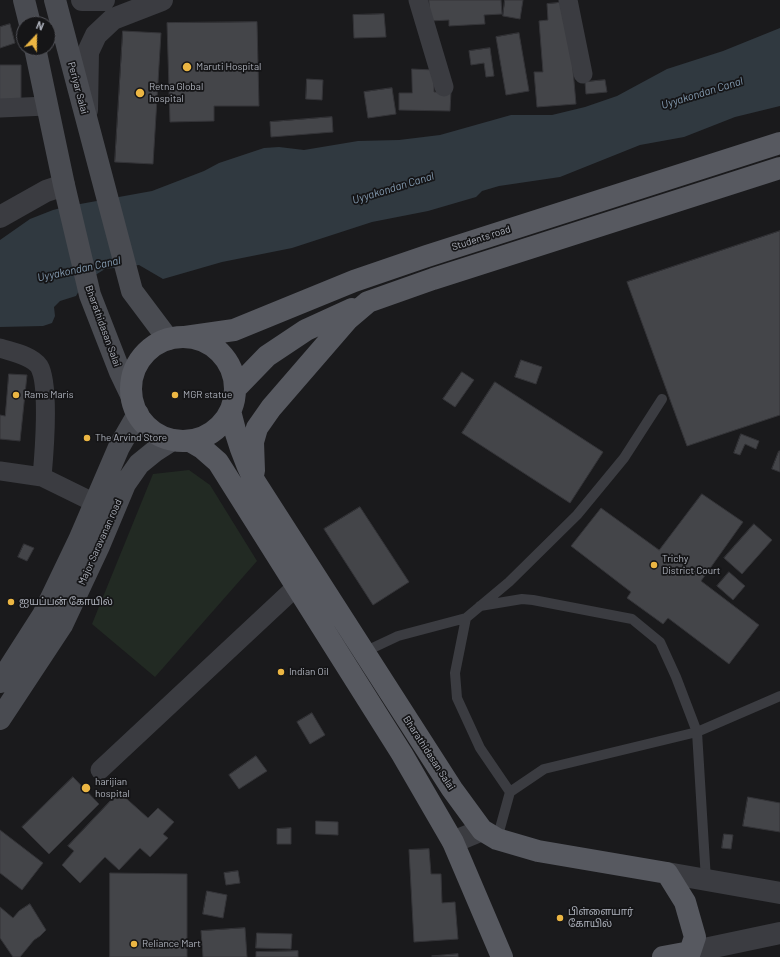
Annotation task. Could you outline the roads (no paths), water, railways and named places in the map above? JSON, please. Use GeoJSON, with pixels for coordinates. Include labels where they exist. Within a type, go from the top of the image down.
{"type":"FeatureCollection","features":[{"type":"Feature","properties":{"kind":"main road"},"geometry":{"type":"LineString","coordinates":[[24,0],[28,16]]}},
{"type":"Feature","properties":{"kind":"main road","name":"Periyar Salai"},"geometry":{"type":"LineString","coordinates":[[55,0],[132,291],[176,338]]}},
{"type":"Feature","properties":{"kind":"main road"},"geometry":{"type":"LineString","coordinates":[[37,56],[64,185]]}},
{"type":"Feature","properties":{"kind":"main road","name":"Students road"},"geometry":{"type":"LineString","coordinates":[[176,338],[234,330],[354,281],[427,256],[780,143]]}},
{"type":"Feature","properties":{"kind":"main road"},"geometry":{"type":"LineString","coordinates":[[235,389],[267,356],[299,334],[368,302],[433,279],[780,168]]}},
{"type":"Feature","properties":{"kind":"main road","name":"Bharathidasan Salai"},"geometry":{"type":"LineString","coordinates":[[64,185],[90,295],[120,372],[135,405]]}},
{"type":"Feature","properties":{"kind":"main road"},"geometry":{"type":"LineString","coordinates":[[255,482],[253,468],[253,442],[257,428],[271,408],[348,319],[368,302]]}},
{"type":"Feature","properties":{"kind":"main road"},"geometry":{"type":"LineString","coordinates":[[172,444],[206,436],[220,425],[230,411],[235,389],[234,378],[228,362],[217,349],[202,340],[176,338],[155,345],[144,354],[136,366],[132,380],[135,405],[147,426],[172,444],[202,448],[218,462],[402,754],[453,842],[502,957]]}},
{"type":"Feature","properties":{"kind":"main road","name":"Major Saravanan road"},"geometry":{"type":"LineString","coordinates":[[0,682],[43,616],[95,503],[135,405]]}},
{"type":"Feature","properties":{"kind":"main road","name":"Bharathidasan Salai"},"geometry":{"type":"LineString","coordinates":[[230,411],[242,456],[255,482],[452,789],[489,834]]}},
{"type":"Feature","properties":{"kind":"main road","name":"Major Saravanan road"},"geometry":{"type":"LineString","coordinates":[[0,719],[62,625],[99,546],[125,484],[139,464],[172,444]]}},
{"type":"Feature","properties":{"kind":"main road"},"geometry":{"type":"LineString","coordinates":[[489,834],[538,851],[667,874],[685,902],[695,937],[690,952],[663,957]]}},
{"type":"Feature","properties":{"kind":"street"},"geometry":{"type":"LineString","coordinates":[[82,0],[104,0]]}},
{"type":"Feature","properties":{"kind":"street"},"geometry":{"type":"LineString","coordinates":[[87,120],[88,52],[96,35],[113,19],[162,0]]}},
{"type":"Feature","properties":{"kind":"street"},"geometry":{"type":"LineString","coordinates":[[418,0],[444,87]]}},
{"type":"Feature","properties":{"kind":"street"},"geometry":{"type":"LineString","coordinates":[[568,0],[583,74]]}},
{"type":"Feature","properties":{"kind":"street"},"geometry":{"type":"LineString","coordinates":[[0,108],[47,106]]}},
{"type":"Feature","properties":{"kind":"street"},"geometry":{"type":"LineString","coordinates":[[0,217],[46,191],[64,185]]}},
{"type":"Feature","properties":{"kind":"street"},"geometry":{"type":"LineString","coordinates":[[0,348],[33,360],[39,367],[43,377],[45,406],[45,450],[42,477]]}},
{"type":"Feature","properties":{"kind":"street"},"geometry":{"type":"LineString","coordinates":[[0,471],[42,477],[95,503]]}},
{"type":"Feature","properties":{"kind":"street"},"geometry":{"type":"LineString","coordinates":[[100,770],[297,586]]}},
{"type":"Feature","properties":{"kind":"street"},"geometry":{"type":"LineString","coordinates":[[453,842],[489,834]]}},
{"type":"Feature","properties":{"kind":"street"},"geometry":{"type":"LineString","coordinates":[[667,874],[780,893]]}},
{"type":"Feature","properties":{"kind":"street"},"geometry":{"type":"LineString","coordinates":[[690,952],[780,933]]}},
{"type":"Feature","properties":{"kind":"lane"},"geometry":{"type":"LineString","coordinates":[[364,652],[398,636],[466,618],[509,582],[577,515],[624,458],[662,400]]}},
{"type":"Feature","properties":{"kind":"lane"},"geometry":{"type":"LineString","coordinates":[[480,606],[522,599],[534,600],[632,620],[660,642],[676,677],[697,732],[706,880]]}},
{"type":"Feature","properties":{"kind":"lane"},"geometry":{"type":"LineString","coordinates":[[466,618],[455,673],[457,698],[480,748],[510,792]]}},
{"type":"Feature","properties":{"kind":"lane"},"geometry":{"type":"LineString","coordinates":[[489,834],[510,792],[544,770],[697,732],[780,696]]}},
{"type":"Feature","properties":{"kind":"water","name":"Uyyakondan Canal"},"geometry":{"type":"Polygon","coordinates":[[[780,28],[780,106],[735,117],[684,137],[640,145],[560,177],[499,186],[482,191],[476,197],[428,211],[372,222],[292,248],[222,262],[163,279],[139,265],[105,269],[84,282],[76,296],[60,301],[54,307],[55,316],[52,323],[43,326],[0,327],[0,240],[30,219],[53,210],[152,191],[204,171],[219,163],[264,148],[279,147],[304,150],[358,141],[399,140],[440,135],[511,115],[552,115],[585,107],[617,96],[667,69],[723,51],[780,28]]]}},
{"type":"Feature","properties":{"kind":"place","name":"Maruti Hospital"},"geometry":{"type":"Point","coordinates":[187,67]}},
{"type":"Feature","properties":{"kind":"place","name":"Retna Global hospital"},"geometry":{"type":"Point","coordinates":[140,93]}},
{"type":"Feature","properties":{"kind":"place","name":"Rams Maris"},"geometry":{"type":"Point","coordinates":[16,395]}},
{"type":"Feature","properties":{"kind":"place","name":"MGR statue"},"geometry":{"type":"Point","coordinates":[175,395]}},
{"type":"Feature","properties":{"kind":"place","name":"The Arvind Store"},"geometry":{"type":"Point","coordinates":[87,438]}},
{"type":"Feature","properties":{"kind":"place","name":"Trichy District Court"},"geometry":{"type":"Point","coordinates":[654,565]}},
{"type":"Feature","properties":{"kind":"place","name":"ஐயப்பன் கோயில்"},"geometry":{"type":"Point","coordinates":[11,602]}},
{"type":"Feature","properties":{"kind":"place","name":"Indian Oil"},"geometry":{"type":"Point","coordinates":[281,672]}},
{"type":"Feature","properties":{"kind":"place","name":"harijian hospital"},"geometry":{"type":"Point","coordinates":[86,788]}},
{"type":"Feature","properties":{"kind":"place","name":"பிள்ளையார் கோயில்"},"geometry":{"type":"Point","coordinates":[560,918]}},
{"type":"Feature","properties":{"kind":"place","name":"Reliance Mart"},"geometry":{"type":"Point","coordinates":[134,944]}}]}
